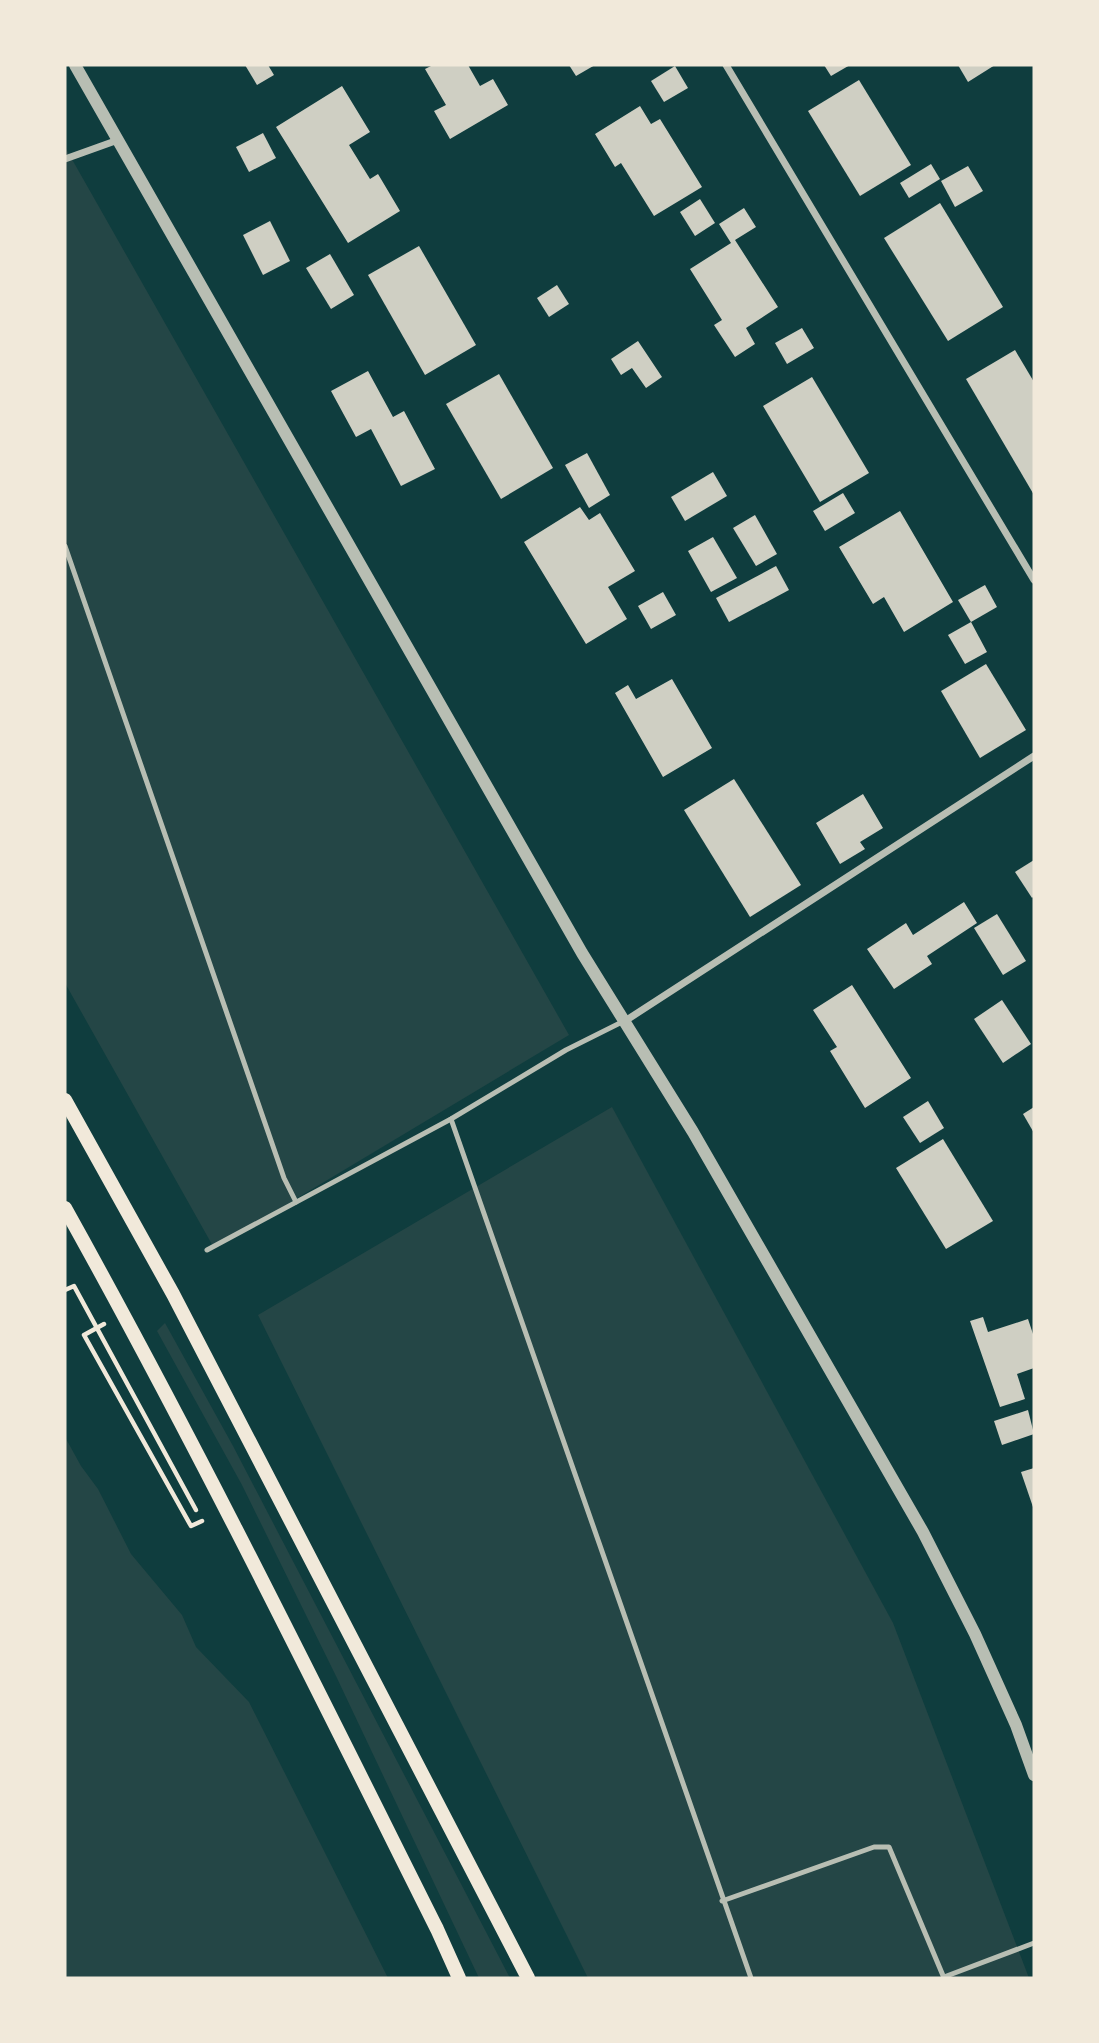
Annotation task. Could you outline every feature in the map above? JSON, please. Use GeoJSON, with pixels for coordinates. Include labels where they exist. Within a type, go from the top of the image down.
{"type":"FeatureCollection","features":[{"type":"Feature","properties":{"kind":"main road"},"geometry":{"type":"LineString","coordinates":[[65,1100],[180,1306],[528,1978]]}},
{"type":"Feature","properties":{"kind":"main road"},"geometry":{"type":"LineString","coordinates":[[65,1208],[126,1318],[252,1560],[459,1978]]}},
{"type":"Feature","properties":{"kind":"street"},"geometry":{"type":"LineString","coordinates":[[75,65],[582,953],[693,1132],[923,1532],[975,1634],[1016,1725],[1034,1775]]}},
{"type":"Feature","properties":{"kind":"street"},"geometry":{"type":"LineString","coordinates":[[726,65],[1034,580]]}},
{"type":"Feature","properties":{"kind":"street"},"geometry":{"type":"LineString","coordinates":[[65,159],[118,140]]}},
{"type":"Feature","properties":{"kind":"street"},"geometry":{"type":"LineString","coordinates":[[625,1021],[1034,756]]}},
{"type":"Feature","properties":{"kind":"lane"},"geometry":{"type":"LineString","coordinates":[[65,546],[284,1178],[296,1202]]}},
{"type":"Feature","properties":{"kind":"lane"},"geometry":{"type":"LineString","coordinates":[[208,1250],[451,1119],[566,1050],[625,1021]]}},
{"type":"Feature","properties":{"kind":"lane"},"geometry":{"type":"LineString","coordinates":[[451,1119],[751,1978]]}},
{"type":"Feature","properties":{"kind":"lane"},"geometry":{"type":"LineString","coordinates":[[722,1901],[874,1847],[889,1847],[944,1977],[1034,1943]]}},
{"type":"Feature","properties":{"kind":"path"},"geometry":{"type":"LineString","coordinates":[[65,1290],[74,1286],[202,1521],[191,1526],[83,1335]]}},
{"type":"Feature","properties":{"kind":"shaded area"},"geometry":{"type":"Polygon","coordinates":[[[65,147],[569,1035],[214,1248],[65,983],[65,147]]]}},
{"type":"Feature","properties":{"kind":"shaded area"},"geometry":{"type":"Polygon","coordinates":[[[612,1107],[893,1623],[1029,1978],[588,1978],[258,1315],[612,1107]]]}},
{"type":"Feature","properties":{"kind":"shaded area"},"geometry":{"type":"Polygon","coordinates":[[[165,1323],[233,1446],[510,1978],[479,1978],[242,1485],[157,1331],[165,1323]]]}},
{"type":"Feature","properties":{"kind":"shaded area"},"geometry":{"type":"Polygon","coordinates":[[[65,1437],[98,1489],[131,1554],[182,1615],[196,1647],[249,1702],[388,1978],[65,1978],[65,1437]]]}},
{"type":"Feature","properties":{"kind":"building"},"geometry":{"type":"Polygon","coordinates":[[[245,65],[268,65],[274,75],[257,85],[245,65]]]}},
{"type":"Feature","properties":{"kind":"building"},"geometry":{"type":"Polygon","coordinates":[[[433,65],[468,65],[480,86],[493,79],[508,105],[450,139],[434,111],[446,105],[425,69],[433,65]]]}},
{"type":"Feature","properties":{"kind":"building"},"geometry":{"type":"Polygon","coordinates":[[[569,65],[595,65],[576,76],[569,65]]]}},
{"type":"Feature","properties":{"kind":"building"},"geometry":{"type":"Polygon","coordinates":[[[824,65],[850,65],[831,76],[824,65]]]}},
{"type":"Feature","properties":{"kind":"building"},"geometry":{"type":"Polygon","coordinates":[[[958,65],[995,65],[968,82],[958,65]]]}},
{"type":"Feature","properties":{"kind":"building"},"geometry":{"type":"Polygon","coordinates":[[[675,66],[688,88],[664,102],[651,81],[675,66]]]}},
{"type":"Feature","properties":{"kind":"building"},"geometry":{"type":"Polygon","coordinates":[[[859,80],[911,165],[860,196],[808,111],[859,80]]]}},
{"type":"Feature","properties":{"kind":"building"},"geometry":{"type":"Polygon","coordinates":[[[342,86],[370,132],[349,145],[370,179],[378,174],[400,211],[348,243],[276,127],[342,86]]]}},
{"type":"Feature","properties":{"kind":"building"},"geometry":{"type":"Polygon","coordinates":[[[640,106],[651,124],[660,119],[702,187],[654,216],[621,163],[615,167],[595,134],[640,106]]]}},
{"type":"Feature","properties":{"kind":"building"},"geometry":{"type":"Polygon","coordinates":[[[263,133],[276,158],[249,172],[236,147],[263,133]]]}},
{"type":"Feature","properties":{"kind":"building"},"geometry":{"type":"Polygon","coordinates":[[[931,164],[940,179],[909,198],[900,183],[931,164]]]}},
{"type":"Feature","properties":{"kind":"building"},"geometry":{"type":"Polygon","coordinates":[[[968,166],[983,191],[955,207],[941,181],[968,166]]]}},
{"type":"Feature","properties":{"kind":"building"},"geometry":{"type":"Polygon","coordinates":[[[700,199],[715,223],[695,236],[680,212],[700,199]]]}},
{"type":"Feature","properties":{"kind":"building"},"geometry":{"type":"Polygon","coordinates":[[[940,203],[1003,307],[948,341],[884,238],[940,203]]]}},
{"type":"Feature","properties":{"kind":"building"},"geometry":{"type":"Polygon","coordinates":[[[744,208],[756,227],[735,240],[778,307],[746,328],[755,344],[735,357],[714,325],[722,320],[690,269],[731,243],[719,224],[744,208]]]}},
{"type":"Feature","properties":{"kind":"building"},"geometry":{"type":"Polygon","coordinates":[[[270,221],[290,261],[263,275],[243,235],[270,221]]]}},
{"type":"Feature","properties":{"kind":"building"},"geometry":{"type":"Polygon","coordinates":[[[419,246],[476,345],[425,375],[368,275],[419,246]]]}},
{"type":"Feature","properties":{"kind":"building"},"geometry":{"type":"Polygon","coordinates":[[[330,254],[354,295],[331,309],[306,268],[330,254]]]}},
{"type":"Feature","properties":{"kind":"building"},"geometry":{"type":"Polygon","coordinates":[[[557,285],[569,304],[549,317],[537,298],[557,285]]]}},
{"type":"Feature","properties":{"kind":"building"},"geometry":{"type":"Polygon","coordinates":[[[802,328],[814,348],[787,364],[775,343],[802,328]]]}},
{"type":"Feature","properties":{"kind":"building"},"geometry":{"type":"Polygon","coordinates":[[[638,341],[662,377],[646,388],[632,368],[621,375],[611,359],[638,341]]]}},
{"type":"Feature","properties":{"kind":"building"},"geometry":{"type":"Polygon","coordinates":[[[1015,350],[1034,382],[1034,495],[966,379],[1015,350]]]}},
{"type":"Feature","properties":{"kind":"building"},"geometry":{"type":"Polygon","coordinates":[[[368,371],[393,417],[404,411],[435,469],[401,486],[371,429],[356,437],[331,391],[368,371]]]}},
{"type":"Feature","properties":{"kind":"building"},"geometry":{"type":"Polygon","coordinates":[[[499,374],[553,468],[501,499],[446,404],[499,374]]]}},
{"type":"Feature","properties":{"kind":"building"},"geometry":{"type":"Polygon","coordinates":[[[812,377],[869,473],[820,502],[763,406],[812,377]]]}},
{"type":"Feature","properties":{"kind":"building"},"geometry":{"type":"Polygon","coordinates":[[[587,453],[610,495],[589,508],[565,465],[587,453]]]}},
{"type":"Feature","properties":{"kind":"building"},"geometry":{"type":"Polygon","coordinates":[[[713,472],[727,496],[685,521],[671,497],[713,472]]]}},
{"type":"Feature","properties":{"kind":"building"},"geometry":{"type":"Polygon","coordinates":[[[843,493],[855,513],[825,531],[813,511],[843,493]]]}},
{"type":"Feature","properties":{"kind":"building"},"geometry":{"type":"Polygon","coordinates":[[[580,507],[589,520],[600,513],[635,571],[608,587],[627,619],[586,644],[524,542],[580,507]]]}},
{"type":"Feature","properties":{"kind":"building"},"geometry":{"type":"Polygon","coordinates":[[[900,511],[953,602],[904,632],[884,597],[873,604],[839,547],[900,511]]]}},
{"type":"Feature","properties":{"kind":"building"},"geometry":{"type":"Polygon","coordinates":[[[755,515],[777,554],[756,566],[733,528],[755,515]]]}},
{"type":"Feature","properties":{"kind":"building"},"geometry":{"type":"Polygon","coordinates":[[[713,537],[737,578],[711,592],[688,551],[713,537]]]}},
{"type":"Feature","properties":{"kind":"building"},"geometry":{"type":"Polygon","coordinates":[[[776,566],[789,590],[729,622],[716,598],[776,566]]]}},
{"type":"Feature","properties":{"kind":"building"},"geometry":{"type":"Polygon","coordinates":[[[985,585],[997,607],[971,622],[958,600],[985,585]]]}},
{"type":"Feature","properties":{"kind":"building"},"geometry":{"type":"Polygon","coordinates":[[[663,592],[676,615],[651,629],[638,606],[663,592]]]}},
{"type":"Feature","properties":{"kind":"building"},"geometry":{"type":"Polygon","coordinates":[[[971,622],[987,652],[965,664],[948,635],[971,622]]]}},
{"type":"Feature","properties":{"kind":"building"},"geometry":{"type":"Polygon","coordinates":[[[986,664],[1026,730],[980,758],[941,691],[986,664]]]}},
{"type":"Feature","properties":{"kind":"building"},"geometry":{"type":"Polygon","coordinates":[[[672,679],[712,748],[663,777],[615,693],[628,685],[636,699],[672,679]]]}},
{"type":"Feature","properties":{"kind":"building"},"geometry":{"type":"Polygon","coordinates":[[[734,779],[801,885],[750,917],[684,810],[734,779]]]}},
{"type":"Feature","properties":{"kind":"building"},"geometry":{"type":"Polygon","coordinates":[[[863,794],[883,828],[860,842],[865,849],[840,864],[816,823],[863,794]]]}},
{"type":"Feature","properties":{"kind":"building"},"geometry":{"type":"Polygon","coordinates":[[[1034,860],[1034,896],[1032,898],[1015,872],[1034,860]]]}},
{"type":"Feature","properties":{"kind":"building"},"geometry":{"type":"Polygon","coordinates":[[[964,902],[977,923],[927,956],[932,964],[894,989],[867,949],[906,923],[913,935],[964,902]]]}},
{"type":"Feature","properties":{"kind":"building"},"geometry":{"type":"Polygon","coordinates":[[[997,914],[1026,961],[1003,975],[974,928],[997,914]]]}},
{"type":"Feature","properties":{"kind":"building"},"geometry":{"type":"Polygon","coordinates":[[[852,985],[911,1078],[865,1108],[830,1051],[837,1047],[813,1010],[852,985]]]}},
{"type":"Feature","properties":{"kind":"building"},"geometry":{"type":"Polygon","coordinates":[[[1002,1000],[1031,1044],[1003,1063],[974,1019],[1002,1000]]]}},
{"type":"Feature","properties":{"kind":"building"},"geometry":{"type":"Polygon","coordinates":[[[928,1101],[944,1128],[920,1143],[903,1117],[928,1101]]]}},
{"type":"Feature","properties":{"kind":"building"},"geometry":{"type":"Polygon","coordinates":[[[1034,1107],[1034,1133],[1023,1114],[1034,1107]]]}},
{"type":"Feature","properties":{"kind":"building"},"geometry":{"type":"Polygon","coordinates":[[[943,1139],[993,1221],[946,1249],[896,1168],[943,1139]]]}},
{"type":"Feature","properties":{"kind":"building"},"geometry":{"type":"Polygon","coordinates":[[[983,1317],[988,1332],[1028,1319],[1034,1337],[1034,1368],[1017,1374],[1025,1399],[1000,1407],[970,1321],[983,1317]]]}},
{"type":"Feature","properties":{"kind":"building"},"geometry":{"type":"Polygon","coordinates":[[[1028,1410],[1034,1434],[1002,1445],[994,1421],[1028,1410]]]}},
{"type":"Feature","properties":{"kind":"building"},"geometry":{"type":"Polygon","coordinates":[[[1034,1468],[1034,1510],[1021,1472],[1034,1468]]]}}]}
